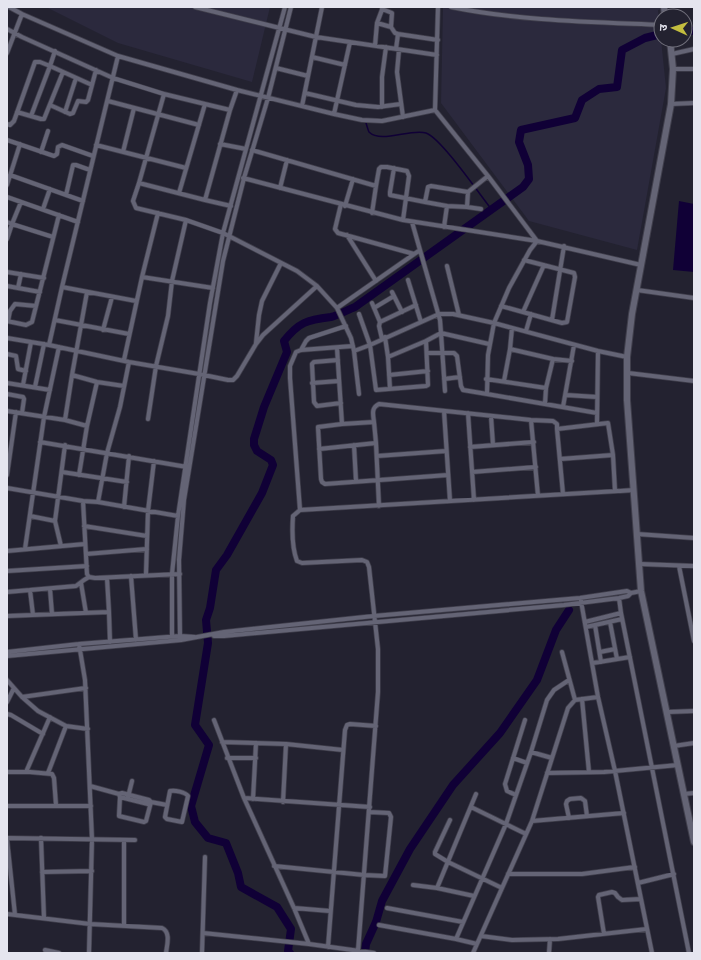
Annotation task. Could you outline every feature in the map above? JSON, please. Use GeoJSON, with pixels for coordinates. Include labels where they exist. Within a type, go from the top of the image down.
{"type":"FeatureCollection","features":[{"type":"Feature","properties":{"kind":"main road"},"geometry":{"type":"LineString","coordinates":[[671,48],[673,69],[671,104],[632,314],[627,357],[627,400],[641,591],[694,842]]}},
{"type":"Feature","properties":{"kind":"street"},"geometry":{"type":"LineString","coordinates":[[9,7],[118,56],[237,90],[334,114],[362,120],[382,121],[435,110]]}},
{"type":"Feature","properties":{"kind":"street"},"geometry":{"type":"LineString","coordinates":[[195,7],[316,37],[437,55]]}},
{"type":"Feature","properties":{"kind":"street"},"geometry":{"type":"LineString","coordinates":[[180,636],[179,560],[187,466],[199,374],[213,288],[230,206],[285,7]]}},
{"type":"Feature","properties":{"kind":"street"},"geometry":{"type":"LineString","coordinates":[[172,636],[172,574],[178,516],[204,376],[223,261],[244,178],[268,98],[291,7]]}},
{"type":"Feature","properties":{"kind":"street"},"geometry":{"type":"LineString","coordinates":[[302,106],[322,7]]}},
{"type":"Feature","properties":{"kind":"street"},"geometry":{"type":"LineString","coordinates":[[438,7],[435,110],[488,176],[536,241]]}},
{"type":"Feature","properties":{"kind":"street"},"geometry":{"type":"LineString","coordinates":[[451,7],[483,14],[538,19],[653,25]]}},
{"type":"Feature","properties":{"kind":"street"},"geometry":{"type":"LineString","coordinates":[[375,46],[377,23],[383,8],[392,13],[391,26],[395,33],[438,40]]}},
{"type":"Feature","properties":{"kind":"street"},"geometry":{"type":"LineString","coordinates":[[7,53],[8,46],[15,33],[16,26],[22,14]]}},
{"type":"Feature","properties":{"kind":"street"},"geometry":{"type":"LineString","coordinates":[[377,23],[391,26]]}},
{"type":"Feature","properties":{"kind":"street"},"geometry":{"type":"LineString","coordinates":[[7,29],[113,78],[164,94],[230,110]]}},
{"type":"Feature","properties":{"kind":"street"},"geometry":{"type":"LineString","coordinates":[[398,34],[397,72],[403,117]]}},
{"type":"Feature","properties":{"kind":"street"},"geometry":{"type":"LineString","coordinates":[[334,114],[350,42]]}},
{"type":"Feature","properties":{"kind":"street"},"geometry":{"type":"LineString","coordinates":[[382,107],[382,77],[386,47]]}},
{"type":"Feature","properties":{"kind":"street"},"geometry":{"type":"LineString","coordinates":[[672,54],[694,50]]}},
{"type":"Feature","properties":{"kind":"street"},"geometry":{"type":"LineString","coordinates":[[31,116],[55,52]]}},
{"type":"Feature","properties":{"kind":"street"},"geometry":{"type":"LineString","coordinates":[[49,345],[118,56]]}},
{"type":"Feature","properties":{"kind":"street"},"geometry":{"type":"LineString","coordinates":[[312,57],[345,65]]}},
{"type":"Feature","properties":{"kind":"street"},"geometry":{"type":"LineString","coordinates":[[7,124],[12,123],[17,112],[35,62],[40,62],[50,66],[92,85]]}},
{"type":"Feature","properties":{"kind":"street"},"geometry":{"type":"LineString","coordinates":[[276,68],[308,76]]}},
{"type":"Feature","properties":{"kind":"street"},"geometry":{"type":"LineString","coordinates":[[673,69],[694,69]]}},
{"type":"Feature","properties":{"kind":"street"},"geometry":{"type":"LineString","coordinates":[[50,105],[71,114],[78,101],[88,101],[96,70]]}},
{"type":"Feature","properties":{"kind":"street"},"geometry":{"type":"LineString","coordinates":[[17,112],[44,119],[63,72]]}},
{"type":"Feature","properties":{"kind":"street"},"geometry":{"type":"LineString","coordinates":[[65,112],[76,78]]}},
{"type":"Feature","properties":{"kind":"street"},"geometry":{"type":"LineString","coordinates":[[205,200],[220,144],[237,90]]}},
{"type":"Feature","properties":{"kind":"street"},"geometry":{"type":"LineString","coordinates":[[305,93],[356,105],[382,107],[401,104]]}},
{"type":"Feature","properties":{"kind":"street"},"geometry":{"type":"LineString","coordinates":[[164,94],[133,201],[134,206],[139,210],[186,220],[224,233],[302,274],[316,286],[338,310],[346,324],[354,348],[359,394]]}},
{"type":"Feature","properties":{"kind":"street"},"geometry":{"type":"LineString","coordinates":[[108,101],[199,125]]}},
{"type":"Feature","properties":{"kind":"street"},"geometry":{"type":"LineString","coordinates":[[671,104],[694,103]]}},
{"type":"Feature","properties":{"kind":"street"},"geometry":{"type":"LineString","coordinates":[[179,192],[205,104]]}},
{"type":"Feature","properties":{"kind":"street"},"geometry":{"type":"LineString","coordinates":[[123,152],[134,108]]}},
{"type":"Feature","properties":{"kind":"street"},"geometry":{"type":"LineString","coordinates":[[41,152],[48,131]]}},
{"type":"Feature","properties":{"kind":"street"},"geometry":{"type":"LineString","coordinates":[[7,140],[54,156],[57,154],[58,147],[64,146],[93,156]]}},
{"type":"Feature","properties":{"kind":"street"},"geometry":{"type":"LineString","coordinates":[[7,185],[20,144]]}},
{"type":"Feature","properties":{"kind":"street"},"geometry":{"type":"LineString","coordinates":[[220,144],[246,149]]}},
{"type":"Feature","properties":{"kind":"street"},"geometry":{"type":"LineString","coordinates":[[96,145],[186,168]]}},
{"type":"Feature","properties":{"kind":"street"},"geometry":{"type":"LineString","coordinates":[[252,150],[376,186]]}},
{"type":"Feature","properties":{"kind":"street"},"geometry":{"type":"LineString","coordinates":[[280,188],[287,160]]}},
{"type":"Feature","properties":{"kind":"street"},"geometry":{"type":"LineString","coordinates":[[66,195],[73,165],[90,170]]}},
{"type":"Feature","properties":{"kind":"street"},"geometry":{"type":"LineString","coordinates":[[372,213],[379,169],[381,167],[406,170],[408,173],[403,220]]}},
{"type":"Feature","properties":{"kind":"street"},"geometry":{"type":"LineString","coordinates":[[394,168],[389,194],[392,196],[447,206],[481,209]]}},
{"type":"Feature","properties":{"kind":"street"},"geometry":{"type":"LineString","coordinates":[[10,175],[83,201]]}},
{"type":"Feature","properties":{"kind":"street"},"geometry":{"type":"LineString","coordinates":[[239,176],[372,213],[412,222],[564,246],[642,265]]}},
{"type":"Feature","properties":{"kind":"street"},"geometry":{"type":"LineString","coordinates":[[467,207],[470,191],[488,176]]}},
{"type":"Feature","properties":{"kind":"street"},"geometry":{"type":"LineString","coordinates":[[353,179],[335,229],[338,233],[414,254]]}},
{"type":"Feature","properties":{"kind":"street"},"geometry":{"type":"LineString","coordinates":[[139,183],[179,192],[236,208]]}},
{"type":"Feature","properties":{"kind":"street"},"geometry":{"type":"LineString","coordinates":[[425,202],[426,189],[431,186],[470,191]]}},
{"type":"Feature","properties":{"kind":"street"},"geometry":{"type":"LineString","coordinates":[[43,209],[50,190]]}},
{"type":"Feature","properties":{"kind":"street"},"geometry":{"type":"LineString","coordinates":[[7,197],[78,222]]}},
{"type":"Feature","properties":{"kind":"street"},"geometry":{"type":"LineString","coordinates":[[7,239],[21,202]]}},
{"type":"Feature","properties":{"kind":"street"},"geometry":{"type":"LineString","coordinates":[[444,227],[447,206]]}},
{"type":"Feature","properties":{"kind":"street"},"geometry":{"type":"LineString","coordinates":[[124,360],[136,301],[158,213]]}},
{"type":"Feature","properties":{"kind":"street"},"geometry":{"type":"LineString","coordinates":[[36,306],[15,304],[10,311],[7,321],[29,324],[32,322],[59,215]]}},
{"type":"Feature","properties":{"kind":"street"},"geometry":{"type":"LineString","coordinates":[[148,419],[156,366],[168,316],[172,281],[186,220]]}},
{"type":"Feature","properties":{"kind":"street"},"geometry":{"type":"LineString","coordinates":[[7,222],[53,237]]}},
{"type":"Feature","properties":{"kind":"street"},"geometry":{"type":"LineString","coordinates":[[412,222],[438,314],[443,353],[445,391]]}},
{"type":"Feature","properties":{"kind":"street"},"geometry":{"type":"LineString","coordinates":[[347,235],[376,281]]}},
{"type":"Feature","properties":{"kind":"street"},"geometry":{"type":"LineString","coordinates":[[487,394],[486,379],[489,344],[494,323],[524,260],[536,241]]}},
{"type":"Feature","properties":{"kind":"street"},"geometry":{"type":"LineString","coordinates":[[552,320],[564,246]]}},
{"type":"Feature","properties":{"kind":"street"},"geometry":{"type":"LineString","coordinates":[[338,310],[420,250]]}},
{"type":"Feature","properties":{"kind":"street"},"geometry":{"type":"LineString","coordinates":[[501,306],[562,323],[567,322],[575,277],[574,273],[524,260]]}},
{"type":"Feature","properties":{"kind":"street"},"geometry":{"type":"LineString","coordinates":[[256,344],[258,315],[262,301],[281,263]]}},
{"type":"Feature","properties":{"kind":"street"},"geometry":{"type":"LineString","coordinates":[[523,312],[544,265]]}},
{"type":"Feature","properties":{"kind":"street"},"geometry":{"type":"LineString","coordinates":[[447,266],[459,315]]}},
{"type":"Feature","properties":{"kind":"street"},"geometry":{"type":"LineString","coordinates":[[7,272],[44,278]]}},
{"type":"Feature","properties":{"kind":"street"},"geometry":{"type":"LineString","coordinates":[[18,288],[21,274]]}},
{"type":"Feature","properties":{"kind":"street"},"geometry":{"type":"LineString","coordinates":[[142,277],[213,288]]}},
{"type":"Feature","properties":{"kind":"street"},"geometry":{"type":"LineString","coordinates":[[408,280],[421,322]]}},
{"type":"Feature","properties":{"kind":"street"},"geometry":{"type":"LineString","coordinates":[[7,286],[40,292]]}},
{"type":"Feature","properties":{"kind":"street"},"geometry":{"type":"LineString","coordinates":[[7,338],[204,376],[233,380],[263,335],[316,286]]}},
{"type":"Feature","properties":{"kind":"street"},"geometry":{"type":"LineString","coordinates":[[62,287],[136,301]]}},
{"type":"Feature","properties":{"kind":"street"},"geometry":{"type":"LineString","coordinates":[[636,290],[694,298]]}},
{"type":"Feature","properties":{"kind":"street"},"geometry":{"type":"LineString","coordinates":[[65,420],[88,292]]}},
{"type":"Feature","properties":{"kind":"street"},"geometry":{"type":"LineString","coordinates":[[374,308],[393,294],[402,312]]}},
{"type":"Feature","properties":{"kind":"street"},"geometry":{"type":"LineString","coordinates":[[103,330],[112,297]]}},
{"type":"Feature","properties":{"kind":"street"},"geometry":{"type":"LineString","coordinates":[[372,303],[380,322],[379,326],[384,338],[388,357],[390,389]]}},
{"type":"Feature","properties":{"kind":"street"},"geometry":{"type":"LineString","coordinates":[[380,322],[416,305]]}},
{"type":"Feature","properties":{"kind":"street"},"geometry":{"type":"LineString","coordinates":[[360,314],[370,345],[376,390],[426,386],[428,382],[426,341]]}},
{"type":"Feature","properties":{"kind":"street"},"geometry":{"type":"LineString","coordinates":[[300,510],[290,378],[290,366],[296,352],[301,350],[354,348],[370,345],[438,314],[453,314],[627,357]]}},
{"type":"Feature","properties":{"kind":"street"},"geometry":{"type":"LineString","coordinates":[[526,332],[531,314]]}},
{"type":"Feature","properties":{"kind":"street"},"geometry":{"type":"LineString","coordinates":[[55,320],[129,334]]}},
{"type":"Feature","properties":{"kind":"street"},"geometry":{"type":"LineString","coordinates":[[301,350],[309,338],[346,324]]}},
{"type":"Feature","properties":{"kind":"street"},"geometry":{"type":"LineString","coordinates":[[504,381],[512,328]]}},
{"type":"Feature","properties":{"kind":"street"},"geometry":{"type":"LineString","coordinates":[[388,357],[441,333],[489,344]]}},
{"type":"Feature","properties":{"kind":"street"},"geometry":{"type":"LineString","coordinates":[[23,385],[31,342]]}},
{"type":"Feature","properties":{"kind":"street"},"geometry":{"type":"LineString","coordinates":[[35,387],[44,344]]}},
{"type":"Feature","properties":{"kind":"street"},"geometry":{"type":"LineString","coordinates":[[563,407],[574,344]]}},
{"type":"Feature","properties":{"kind":"street"},"geometry":{"type":"LineString","coordinates":[[25,549],[44,417],[59,347]]}},
{"type":"Feature","properties":{"kind":"street"},"geometry":{"type":"LineString","coordinates":[[337,348],[342,424]]}},
{"type":"Feature","properties":{"kind":"street"},"geometry":{"type":"LineString","coordinates":[[510,349],[572,361]]}},
{"type":"Feature","properties":{"kind":"street"},"geometry":{"type":"LineString","coordinates":[[598,351],[598,424]]}},
{"type":"Feature","properties":{"kind":"street"},"geometry":{"type":"LineString","coordinates":[[427,353],[454,353],[457,356],[461,386],[463,390],[597,413]]}},
{"type":"Feature","properties":{"kind":"street"},"geometry":{"type":"LineString","coordinates":[[7,354],[16,356],[18,369],[26,371]]}},
{"type":"Feature","properties":{"kind":"street"},"geometry":{"type":"LineString","coordinates":[[545,404],[546,388],[553,358]]}},
{"type":"Feature","properties":{"kind":"street"},"geometry":{"type":"LineString","coordinates":[[338,360],[314,362],[312,364],[312,383],[315,405],[341,403]]}},
{"type":"Feature","properties":{"kind":"street"},"geometry":{"type":"LineString","coordinates":[[98,502],[107,453],[120,407],[129,362]]}},
{"type":"Feature","properties":{"kind":"street"},"geometry":{"type":"LineString","coordinates":[[389,375],[428,371]]}},
{"type":"Feature","properties":{"kind":"street"},"geometry":{"type":"LineString","coordinates":[[628,373],[694,381]]}},
{"type":"Feature","properties":{"kind":"street"},"geometry":{"type":"LineString","coordinates":[[72,375],[97,382],[124,386]]}},
{"type":"Feature","properties":{"kind":"street"},"geometry":{"type":"LineString","coordinates":[[444,379],[460,377]]}},
{"type":"Feature","properties":{"kind":"street"},"geometry":{"type":"LineString","coordinates":[[486,379],[546,388]]}},
{"type":"Feature","properties":{"kind":"street"},"geometry":{"type":"LineString","coordinates":[[312,383],[340,381]]}},
{"type":"Feature","properties":{"kind":"street"},"geometry":{"type":"LineString","coordinates":[[79,474],[87,426],[97,382]]}},
{"type":"Feature","properties":{"kind":"street"},"geometry":{"type":"LineString","coordinates":[[7,383],[50,390]]}},
{"type":"Feature","properties":{"kind":"street"},"geometry":{"type":"LineString","coordinates":[[7,394],[23,397],[22,413]]}},
{"type":"Feature","properties":{"kind":"street"},"geometry":{"type":"LineString","coordinates":[[566,395],[597,397]]}},
{"type":"Feature","properties":{"kind":"street"},"geometry":{"type":"LineString","coordinates":[[380,506],[373,409],[374,406],[379,404],[468,414],[553,421],[557,424],[558,429],[563,494]]}},
{"type":"Feature","properties":{"kind":"street"},"geometry":{"type":"LineString","coordinates":[[7,411],[65,420],[87,426]]}},
{"type":"Feature","properties":{"kind":"street"},"geometry":{"type":"LineString","coordinates":[[444,411],[450,501]]}},
{"type":"Feature","properties":{"kind":"street"},"geometry":{"type":"LineString","coordinates":[[7,473],[16,412]]}},
{"type":"Feature","properties":{"kind":"street"},"geometry":{"type":"LineString","coordinates":[[468,414],[474,500]]}},
{"type":"Feature","properties":{"kind":"street"},"geometry":{"type":"LineString","coordinates":[[491,416],[494,445]]}},
{"type":"Feature","properties":{"kind":"street"},"geometry":{"type":"LineString","coordinates":[[531,420],[538,496]]}},
{"type":"Feature","properties":{"kind":"street"},"geometry":{"type":"LineString","coordinates":[[374,422],[318,427],[322,482],[325,484],[448,475]]}},
{"type":"Feature","properties":{"kind":"street"},"geometry":{"type":"LineString","coordinates":[[558,429],[606,423],[610,426],[612,455],[618,491]]}},
{"type":"Feature","properties":{"kind":"street"},"geometry":{"type":"LineString","coordinates":[[40,442],[187,466]]}},
{"type":"Feature","properties":{"kind":"street"},"geometry":{"type":"LineString","coordinates":[[470,447],[534,442]]}},
{"type":"Feature","properties":{"kind":"street"},"geometry":{"type":"LineString","coordinates":[[319,449],[376,443]]}},
{"type":"Feature","properties":{"kind":"street"},"geometry":{"type":"LineString","coordinates":[[61,546],[55,521],[65,445]]}},
{"type":"Feature","properties":{"kind":"street"},"geometry":{"type":"LineString","coordinates":[[354,445],[356,481]]}},
{"type":"Feature","properties":{"kind":"street"},"geometry":{"type":"LineString","coordinates":[[377,456],[446,451]]}},
{"type":"Feature","properties":{"kind":"street"},"geometry":{"type":"LineString","coordinates":[[560,459],[612,455]]}},
{"type":"Feature","properties":{"kind":"street"},"geometry":{"type":"LineString","coordinates":[[124,507],[129,456]]}},
{"type":"Feature","properties":{"kind":"street"},"geometry":{"type":"LineString","coordinates":[[146,574],[148,511],[154,461]]}},
{"type":"Feature","properties":{"kind":"street"},"geometry":{"type":"LineString","coordinates":[[472,472],[536,467]]}},
{"type":"Feature","properties":{"kind":"street"},"geometry":{"type":"LineString","coordinates":[[62,472],[127,482]]}},
{"type":"Feature","properties":{"kind":"street"},"geometry":{"type":"LineString","coordinates":[[7,488],[178,516]]}},
{"type":"Feature","properties":{"kind":"street"},"geometry":{"type":"LineString","coordinates":[[358,951],[370,807],[379,669],[370,567],[367,562],[362,560],[302,563],[297,561],[295,554],[294,516],[300,510],[634,490]]}},
{"type":"Feature","properties":{"kind":"street"},"geometry":{"type":"LineString","coordinates":[[83,501],[87,574],[90,577]]}},
{"type":"Feature","properties":{"kind":"street"},"geometry":{"type":"LineString","coordinates":[[30,516],[55,521]]}},
{"type":"Feature","properties":{"kind":"street"},"geometry":{"type":"LineString","coordinates":[[84,526],[147,536]]}},
{"type":"Feature","properties":{"kind":"street"},"geometry":{"type":"LineString","coordinates":[[637,534],[694,538]]}},
{"type":"Feature","properties":{"kind":"street"},"geometry":{"type":"LineString","coordinates":[[7,551],[85,544]]}},
{"type":"Feature","properties":{"kind":"street"},"geometry":{"type":"LineString","coordinates":[[86,554],[146,549]]}},
{"type":"Feature","properties":{"kind":"street"},"geometry":{"type":"LineString","coordinates":[[640,564],[694,566]]}},
{"type":"Feature","properties":{"kind":"street"},"geometry":{"type":"LineString","coordinates":[[7,572],[87,566]]}},
{"type":"Feature","properties":{"kind":"street"},"geometry":{"type":"LineString","coordinates":[[679,566],[694,642]]}},
{"type":"Feature","properties":{"kind":"street"},"geometry":{"type":"LineString","coordinates":[[7,592],[76,586],[90,577],[107,578],[146,574],[180,574]]}},
{"type":"Feature","properties":{"kind":"street"},"geometry":{"type":"LineString","coordinates":[[131,576],[136,640]]}},
{"type":"Feature","properties":{"kind":"street"},"geometry":{"type":"LineString","coordinates":[[107,578],[110,642]]}},
{"type":"Feature","properties":{"kind":"street"},"geometry":{"type":"LineString","coordinates":[[81,583],[86,613]]}},
{"type":"Feature","properties":{"kind":"street"},"geometry":{"type":"LineString","coordinates":[[50,589],[52,614]]}},
{"type":"Feature","properties":{"kind":"street"},"geometry":{"type":"LineString","coordinates":[[30,590],[33,615]]}},
{"type":"Feature","properties":{"kind":"street"},"geometry":{"type":"LineString","coordinates":[[210,635],[224,636],[374,622],[580,600],[627,591],[631,593]]}},
{"type":"Feature","properties":{"kind":"street"},"geometry":{"type":"LineString","coordinates":[[7,656],[181,640],[224,632],[374,616],[619,598],[641,591]]}},
{"type":"Feature","properties":{"kind":"street"},"geometry":{"type":"LineString","coordinates":[[619,598],[689,953]]}},
{"type":"Feature","properties":{"kind":"street"},"geometry":{"type":"LineString","coordinates":[[580,600],[586,624],[598,697],[624,813],[652,953]]}},
{"type":"Feature","properties":{"kind":"street"},"geometry":{"type":"LineString","coordinates":[[7,616],[109,612]]}},
{"type":"Feature","properties":{"kind":"street"},"geometry":{"type":"LineString","coordinates":[[586,624],[621,613]]}},
{"type":"Feature","properties":{"kind":"street"},"geometry":{"type":"LineString","coordinates":[[586,624],[595,625],[622,619]]}},
{"type":"Feature","properties":{"kind":"street"},"geometry":{"type":"LineString","coordinates":[[610,622],[617,659]]}},
{"type":"Feature","properties":{"kind":"street"},"geometry":{"type":"LineString","coordinates":[[595,625],[601,662]]}},
{"type":"Feature","properties":{"kind":"street"},"geometry":{"type":"LineString","coordinates":[[7,651],[172,636],[197,637]]}},
{"type":"Feature","properties":{"kind":"street"},"geometry":{"type":"LineString","coordinates":[[79,644],[86,688],[92,839],[89,953]]}},
{"type":"Feature","properties":{"kind":"street"},"geometry":{"type":"LineString","coordinates":[[600,652],[615,649]]}},
{"type":"Feature","properties":{"kind":"street"},"geometry":{"type":"LineString","coordinates":[[562,652],[568,680],[575,700]]}},
{"type":"Feature","properties":{"kind":"street"},"geometry":{"type":"LineString","coordinates":[[593,663],[630,657]]}},
{"type":"Feature","properties":{"kind":"street"},"geometry":{"type":"LineString","coordinates":[[7,680],[22,697],[38,711],[66,726],[88,729]]}},
{"type":"Feature","properties":{"kind":"street"},"geometry":{"type":"LineString","coordinates":[[456,939],[506,824],[549,697],[554,690],[568,680]]}},
{"type":"Feature","properties":{"kind":"street"},"geometry":{"type":"LineString","coordinates":[[7,702],[14,688]]}},
{"type":"Feature","properties":{"kind":"street"},"geometry":{"type":"LineString","coordinates":[[22,697],[86,688]]}},
{"type":"Feature","properties":{"kind":"street"},"geometry":{"type":"LineString","coordinates":[[473,953],[532,821],[568,708],[575,700],[598,697]]}},
{"type":"Feature","properties":{"kind":"street"},"geometry":{"type":"LineString","coordinates":[[582,699],[589,772]]}},
{"type":"Feature","properties":{"kind":"street"},"geometry":{"type":"LineString","coordinates":[[667,712],[694,711]]}},
{"type":"Feature","properties":{"kind":"street"},"geometry":{"type":"LineString","coordinates":[[7,714],[43,734]]}},
{"type":"Feature","properties":{"kind":"street"},"geometry":{"type":"LineString","coordinates":[[26,772],[50,717]]}},
{"type":"Feature","properties":{"kind":"street"},"geometry":{"type":"LineString","coordinates":[[214,720],[227,758],[309,944]]}},
{"type":"Feature","properties":{"kind":"street"},"geometry":{"type":"LineString","coordinates":[[516,795],[507,790],[505,786],[526,720]]}},
{"type":"Feature","properties":{"kind":"street"},"geometry":{"type":"LineString","coordinates":[[328,947],[345,730],[347,725],[376,726]]}},
{"type":"Feature","properties":{"kind":"street"},"geometry":{"type":"LineString","coordinates":[[48,773],[66,726]]}},
{"type":"Feature","properties":{"kind":"street"},"geometry":{"type":"LineString","coordinates":[[222,742],[286,744],[343,750]]}},
{"type":"Feature","properties":{"kind":"street"},"geometry":{"type":"LineString","coordinates":[[253,799],[256,743]]}},
{"type":"Feature","properties":{"kind":"street"},"geometry":{"type":"LineString","coordinates":[[674,746],[694,743]]}},
{"type":"Feature","properties":{"kind":"street"},"geometry":{"type":"LineString","coordinates":[[283,802],[286,744]]}},
{"type":"Feature","properties":{"kind":"street"},"geometry":{"type":"LineString","coordinates":[[531,752],[552,758]]}},
{"type":"Feature","properties":{"kind":"street"},"geometry":{"type":"LineString","coordinates":[[227,758],[256,758]]}},
{"type":"Feature","properties":{"kind":"street"},"geometry":{"type":"LineString","coordinates":[[513,758],[527,763]]}},
{"type":"Feature","properties":{"kind":"street"},"geometry":{"type":"LineString","coordinates":[[547,773],[615,771],[678,765]]}},
{"type":"Feature","properties":{"kind":"street"},"geometry":{"type":"LineString","coordinates":[[7,772],[52,774],[54,778],[56,805]]}},
{"type":"Feature","properties":{"kind":"street"},"geometry":{"type":"LineString","coordinates":[[128,797],[132,781]]}},
{"type":"Feature","properties":{"kind":"street"},"geometry":{"type":"LineString","coordinates":[[90,786],[120,796],[122,793],[128,797],[149,800],[151,802],[167,805]]}},
{"type":"Feature","properties":{"kind":"street"},"geometry":{"type":"LineString","coordinates":[[171,791],[187,794],[188,798],[182,822],[166,818],[167,805],[169,792],[171,791]]}},
{"type":"Feature","properties":{"kind":"street"},"geometry":{"type":"LineString","coordinates":[[684,794],[694,793]]}},
{"type":"Feature","properties":{"kind":"street"},"geometry":{"type":"LineString","coordinates":[[437,888],[476,794]]}},
{"type":"Feature","properties":{"kind":"street"},"geometry":{"type":"LineString","coordinates":[[120,796],[118,816],[144,822],[146,820],[151,802]]}},
{"type":"Feature","properties":{"kind":"street"},"geometry":{"type":"LineString","coordinates":[[244,798],[283,802],[370,807]]}},
{"type":"Feature","properties":{"kind":"street"},"geometry":{"type":"LineString","coordinates":[[569,818],[566,804],[570,799],[581,798],[585,801],[588,816]]}},
{"type":"Feature","properties":{"kind":"street"},"geometry":{"type":"LineString","coordinates":[[7,806],[90,806]]}},
{"type":"Feature","properties":{"kind":"street"},"geometry":{"type":"LineString","coordinates":[[471,807],[526,834]]}},
{"type":"Feature","properties":{"kind":"street"},"geometry":{"type":"LineString","coordinates":[[687,810],[694,809]]}},
{"type":"Feature","properties":{"kind":"street"},"geometry":{"type":"LineString","coordinates":[[274,866],[364,875],[386,875],[391,817],[389,813],[369,812]]}},
{"type":"Feature","properties":{"kind":"street"},"geometry":{"type":"LineString","coordinates":[[532,821],[624,813]]}},
{"type":"Feature","properties":{"kind":"street"},"geometry":{"type":"LineString","coordinates":[[450,820],[435,852],[436,855],[502,888]]}},
{"type":"Feature","properties":{"kind":"street"},"geometry":{"type":"LineString","coordinates":[[41,838],[44,918]]}},
{"type":"Feature","properties":{"kind":"street"},"geometry":{"type":"LineString","coordinates":[[15,915],[7,839],[41,838],[135,840]]}},
{"type":"Feature","properties":{"kind":"street"},"geometry":{"type":"LineString","coordinates":[[124,840],[124,925]]}},
{"type":"Feature","properties":{"kind":"street"},"geometry":{"type":"LineString","coordinates":[[202,953],[205,857]]}},
{"type":"Feature","properties":{"kind":"street"},"geometry":{"type":"LineString","coordinates":[[508,874],[582,874],[635,867]]}},
{"type":"Feature","properties":{"kind":"street"},"geometry":{"type":"LineString","coordinates":[[42,872],[92,871]]}},
{"type":"Feature","properties":{"kind":"street"},"geometry":{"type":"LineString","coordinates":[[638,883],[674,874]]}},
{"type":"Feature","properties":{"kind":"street"},"geometry":{"type":"LineString","coordinates":[[413,885],[437,888],[474,896]]}},
{"type":"Feature","properties":{"kind":"street"},"geometry":{"type":"LineString","coordinates":[[604,934],[598,897],[599,895],[612,892],[622,900],[641,899]]}},
{"type":"Feature","properties":{"kind":"street"},"geometry":{"type":"LineString","coordinates":[[294,908],[330,911]]}},
{"type":"Feature","properties":{"kind":"street"},"geometry":{"type":"LineString","coordinates":[[387,908],[463,922]]}},
{"type":"Feature","properties":{"kind":"street"},"geometry":{"type":"LineString","coordinates":[[7,914],[90,924],[162,928],[166,929],[168,937],[166,953]]}},
{"type":"Feature","properties":{"kind":"street"},"geometry":{"type":"LineString","coordinates":[[379,925],[477,944]]}},
{"type":"Feature","properties":{"kind":"street"},"geometry":{"type":"LineString","coordinates":[[481,936],[512,940],[550,939],[647,929]]}},
{"type":"Feature","properties":{"kind":"street"},"geometry":{"type":"LineString","coordinates":[[203,933],[309,944],[374,953]]}},
{"type":"Feature","properties":{"kind":"street"},"geometry":{"type":"LineString","coordinates":[[549,953],[550,939]]}},
{"type":"Feature","properties":{"kind":"street"},"geometry":{"type":"LineString","coordinates":[[45,950],[59,953]]}},
{"type":"Feature","properties":{"kind":"shaded area"},"geometry":{"type":"Polygon","coordinates":[[[46,7],[270,7],[252,82],[118,43],[46,7]]]}},
{"type":"Feature","properties":{"kind":"shaded area"},"geometry":{"type":"Polygon","coordinates":[[[443,7],[675,7],[653,8],[653,48],[662,48],[666,88],[637,250],[529,221],[441,103],[443,7]]]}},
{"type":"Feature","properties":{"kind":"shaded area"},"geometry":{"type":"Polygon","coordinates":[[[679,201],[694,204],[694,272],[673,270],[679,201]]]}},
{"type":"Feature","properties":{"kind":"waterway"},"geometry":{"type":"LineString","coordinates":[[290,953],[288,951],[291,929],[277,907],[241,887],[238,873],[226,843],[208,838],[195,822],[191,806],[209,745],[195,725],[208,643],[206,620],[210,608],[216,570],[227,555],[262,493],[273,465],[271,460],[257,451],[254,445],[254,439],[264,407],[287,352],[284,341],[294,330],[304,323],[316,319],[331,317],[355,307],[523,187],[529,179],[528,165],[519,142],[521,130],[575,118],[582,100],[599,89],[617,87],[622,50],[645,38],[653,36]]}},
{"type":"Feature","properties":{"kind":"waterway"},"geometry":{"type":"LineString","coordinates":[[366,123],[369,132],[381,137],[412,132],[426,133],[433,137],[470,180],[492,210]]}},
{"type":"Feature","properties":{"kind":"waterway"},"geometry":{"type":"LineString","coordinates":[[365,953],[366,944],[376,922],[382,901],[410,849],[453,785],[500,733],[537,680],[556,630],[569,610]]}}]}
